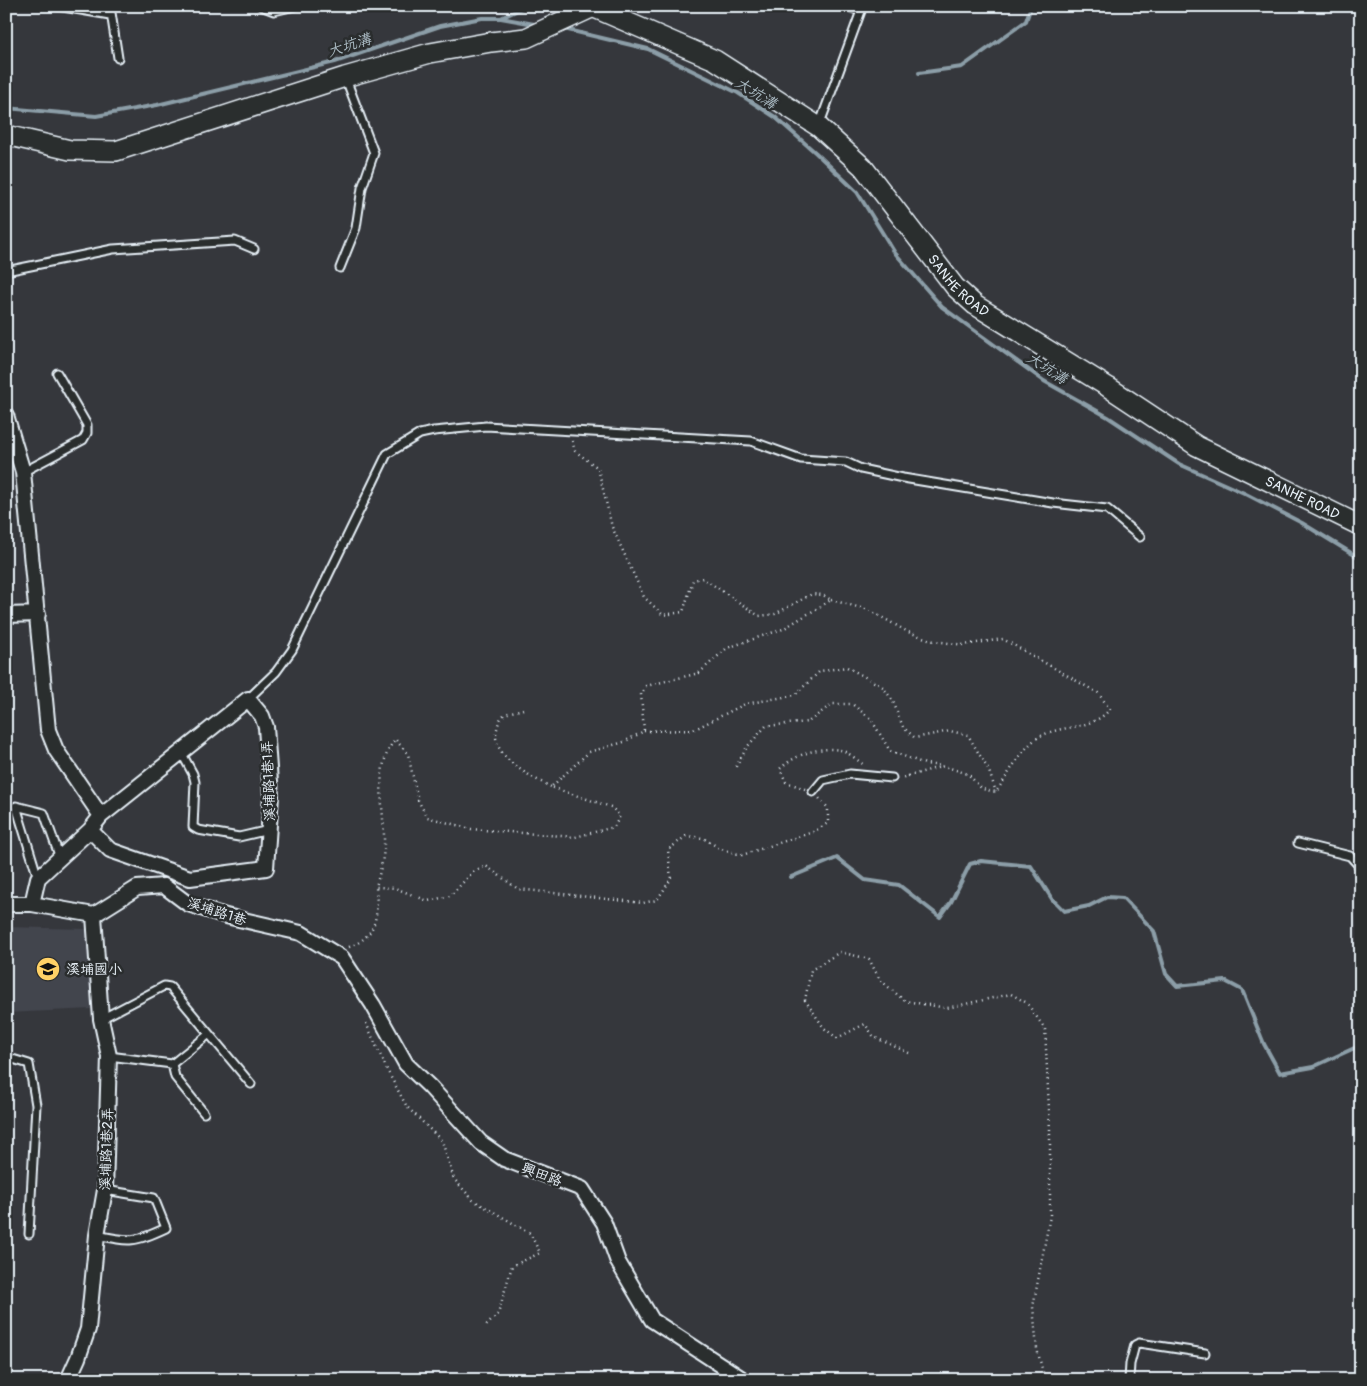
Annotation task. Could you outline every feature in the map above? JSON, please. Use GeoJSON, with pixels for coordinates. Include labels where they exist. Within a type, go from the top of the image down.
{"type":"FeatureCollection","features":[{"type":"Feature","properties":{"kind":"main road","name":"SANHE ROAD"},"geometry":{"type":"LineString","coordinates":[[585,10],[716,60],[819,127],[863,167],[955,287],[975,305],[1108,387],[1197,446],[1361,526]]}},
{"type":"Feature","properties":{"kind":"main road"},"geometry":{"type":"LineString","coordinates":[[6,135],[70,150],[116,150],[346,77],[430,53],[526,38],[585,10]]}},
{"type":"Feature","properties":{"kind":"street"},"geometry":{"type":"LineString","coordinates":[[6,415],[23,472],[48,730],[56,750],[101,816]]}},
{"type":"Feature","properties":{"kind":"street"},"geometry":{"type":"LineString","coordinates":[[6,615],[38,614]]}},
{"type":"Feature","properties":{"kind":"street"},"geometry":{"type":"LineString","coordinates":[[32,904],[38,878],[90,830],[101,816],[248,699]]}},
{"type":"Feature","properties":{"kind":"street","name":"溪埔路1巷1弄"},"geometry":{"type":"LineString","coordinates":[[90,830],[110,850],[190,878],[266,868],[271,796],[266,727],[262,716],[248,699]]}},
{"type":"Feature","properties":{"kind":"street","name":"溪埔路1巷"},"geometry":{"type":"LineString","coordinates":[[94,915],[138,888],[164,886],[188,904],[226,916],[301,933],[342,958]]}},
{"type":"Feature","properties":{"kind":"street"},"geometry":{"type":"LineString","coordinates":[[6,904],[32,904],[94,915]]}},
{"type":"Feature","properties":{"kind":"street","name":"溪埔路1巷2弄"},"geometry":{"type":"LineString","coordinates":[[69,1380],[88,1329],[97,1235],[105,1190],[109,1056],[101,1019],[94,915]]}},
{"type":"Feature","properties":{"kind":"street","name":"興田路"},"geometry":{"type":"LineString","coordinates":[[342,958],[373,1005],[406,1064],[481,1142],[504,1159],[582,1189],[604,1223],[618,1262],[652,1320],[744,1380]]}},
{"type":"Feature","properties":{"kind":"lane"},"geometry":{"type":"LineString","coordinates":[[57,6],[110,14]]}},
{"type":"Feature","properties":{"kind":"lane"},"geometry":{"type":"LineString","coordinates":[[110,6],[118,58]]}},
{"type":"Feature","properties":{"kind":"lane"},"geometry":{"type":"LineString","coordinates":[[261,6],[274,11],[295,6]]}},
{"type":"Feature","properties":{"kind":"lane"},"geometry":{"type":"LineString","coordinates":[[819,127],[861,12],[845,6]]}},
{"type":"Feature","properties":{"kind":"lane"},"geometry":{"type":"LineString","coordinates":[[340,268],[356,228],[362,188],[374,153],[346,77]]}},
{"type":"Feature","properties":{"kind":"lane"},"geometry":{"type":"LineString","coordinates":[[6,271],[113,249],[235,241],[254,249]]}},
{"type":"Feature","properties":{"kind":"lane"},"geometry":{"type":"LineString","coordinates":[[23,472],[83,440],[87,433],[87,424],[57,373]]}},
{"type":"Feature","properties":{"kind":"lane"},"geometry":{"type":"LineString","coordinates":[[248,699],[276,672],[292,650],[387,454],[420,434],[434,431],[486,426],[751,441],[800,459],[846,462],[861,469],[903,478],[1053,504],[1107,509],[1140,538]]}},
{"type":"Feature","properties":{"kind":"lane"},"geometry":{"type":"LineString","coordinates":[[181,752],[194,774],[193,827],[198,830],[239,837],[270,830]]}},
{"type":"Feature","properties":{"kind":"lane"},"geometry":{"type":"LineString","coordinates":[[813,792],[823,780],[850,774],[892,778]]}},
{"type":"Feature","properties":{"kind":"lane"},"geometry":{"type":"LineString","coordinates":[[38,878],[16,806],[44,813],[60,858]]}},
{"type":"Feature","properties":{"kind":"lane"},"geometry":{"type":"LineString","coordinates":[[1298,843],[1350,856],[1361,868]]}},
{"type":"Feature","properties":{"kind":"lane"},"geometry":{"type":"LineString","coordinates":[[101,1019],[164,986],[170,987],[208,1035],[251,1084]]}},
{"type":"Feature","properties":{"kind":"lane"},"geometry":{"type":"LineString","coordinates":[[109,1056],[172,1064],[208,1035]]}},
{"type":"Feature","properties":{"kind":"lane"},"geometry":{"type":"LineString","coordinates":[[6,1057],[29,1064],[36,1105],[29,1234]]}},
{"type":"Feature","properties":{"kind":"lane"},"geometry":{"type":"LineString","coordinates":[[172,1064],[175,1077],[204,1113]]}},
{"type":"Feature","properties":{"kind":"lane"},"geometry":{"type":"LineString","coordinates":[[97,1235],[128,1241],[147,1237],[166,1228],[154,1198],[105,1190]]}},
{"type":"Feature","properties":{"kind":"lane"},"geometry":{"type":"LineString","coordinates":[[1129,1380],[1130,1364],[1135,1345],[1139,1343],[1205,1353]]}},
{"type":"Feature","properties":{"kind":"path"},"geometry":{"type":"LineString","coordinates":[[569,431],[575,451],[598,468],[612,527],[644,597],[663,616],[683,612],[693,580],[703,578],[760,616],[775,614],[812,594],[823,595],[831,600],[869,610],[908,632],[934,641],[964,645],[1003,639],[1098,693],[1110,709],[1102,719],[1038,737],[1026,750],[996,792]]}},
{"type":"Feature","properties":{"kind":"path"},"geometry":{"type":"LineString","coordinates":[[644,731],[641,694],[646,686],[699,672],[727,648],[784,629],[831,600]]}},
{"type":"Feature","properties":{"kind":"path"},"geometry":{"type":"LineString","coordinates":[[551,788],[589,752],[624,742],[644,731],[693,730],[745,704],[795,695],[820,671],[846,667],[883,687],[893,701],[903,727],[915,738],[950,731],[968,735],[989,771],[996,792]]}},
{"type":"Feature","properties":{"kind":"path"},"geometry":{"type":"LineString","coordinates":[[736,767],[747,747],[766,726],[808,722],[832,704],[852,704],[871,719],[890,752],[925,764],[944,766],[968,774],[982,789],[996,792]]}},
{"type":"Feature","properties":{"kind":"path"},"geometry":{"type":"LineString","coordinates":[[342,958],[346,948],[361,942],[371,932],[378,915],[376,888],[384,847],[381,768],[385,753],[395,739],[408,754],[418,800],[427,817],[470,829],[575,837],[614,827],[620,816],[611,807],[551,788],[532,777],[501,752],[494,736],[498,722],[504,715],[522,709]]}},
{"type":"Feature","properties":{"kind":"path"},"geometry":{"type":"LineString","coordinates":[[376,888],[395,888],[428,901],[450,896],[473,872],[486,866],[518,889],[643,903],[650,902],[657,900],[671,880],[668,850],[686,836],[704,838],[721,849],[742,855],[813,832],[828,823],[828,808],[813,792],[786,782],[780,769],[790,759],[819,750],[841,750],[867,767]]}},
{"type":"Feature","properties":{"kind":"path"},"geometry":{"type":"LineString","coordinates":[[892,778],[907,778],[944,766]]}},
{"type":"Feature","properties":{"kind":"path"},"geometry":{"type":"LineString","coordinates":[[908,1053],[874,1037],[865,1024],[837,1038],[824,1028],[805,1000],[811,970],[840,952],[869,958],[880,980],[905,1001],[947,1008],[1011,994],[1027,1003],[1045,1029],[1050,1130],[1050,1216],[1033,1307],[1037,1349],[1045,1380]]}},
{"type":"Feature","properties":{"kind":"path"},"geometry":{"type":"LineString","coordinates":[[364,1018],[388,1072],[407,1107],[442,1141],[454,1179],[473,1200],[530,1232],[537,1245],[540,1253],[512,1266],[498,1314],[485,1327]]}},
{"type":"Feature","properties":{"kind":"shaded area","name":"溪埔國小"},"geometry":{"type":"Polygon","coordinates":[[[6,927],[88,929],[93,1009],[6,1013],[6,927]]]}},
{"type":"Feature","properties":{"kind":"waterway"},"geometry":{"type":"LineString","coordinates":[[501,18],[526,6]]}},
{"type":"Feature","properties":{"kind":"waterway"},"geometry":{"type":"LineString","coordinates":[[919,73],[962,67],[1026,21],[1031,6]]}},
{"type":"Feature","properties":{"kind":"waterway","name":"大坑溝"},"geometry":{"type":"LineString","coordinates":[[6,108],[96,116],[157,105],[335,62],[440,26],[482,18],[501,18],[540,25]]}},
{"type":"Feature","properties":{"kind":"waterway","name":"大坑溝"},"geometry":{"type":"LineString","coordinates":[[564,29],[648,49],[738,93],[775,117],[857,192],[895,253],[942,307],[1044,381],[1108,417],[1179,464],[1244,493],[1302,523],[1361,559]]}},
{"type":"Feature","properties":{"kind":"waterway"},"geometry":{"type":"LineString","coordinates":[[791,877],[837,858],[865,880],[899,885],[940,917],[951,902],[970,864],[981,861],[1031,866],[1052,899],[1064,911],[1089,906],[1107,897],[1123,898],[1154,931],[1166,974],[1177,986],[1225,981],[1242,990],[1264,1044],[1280,1073],[1313,1067],[1361,1045]]}},
{"type":"Feature","properties":{"kind":"place","name":"溪埔國小"},"geometry":{"type":"Point","coordinates":[48,969]}}]}
